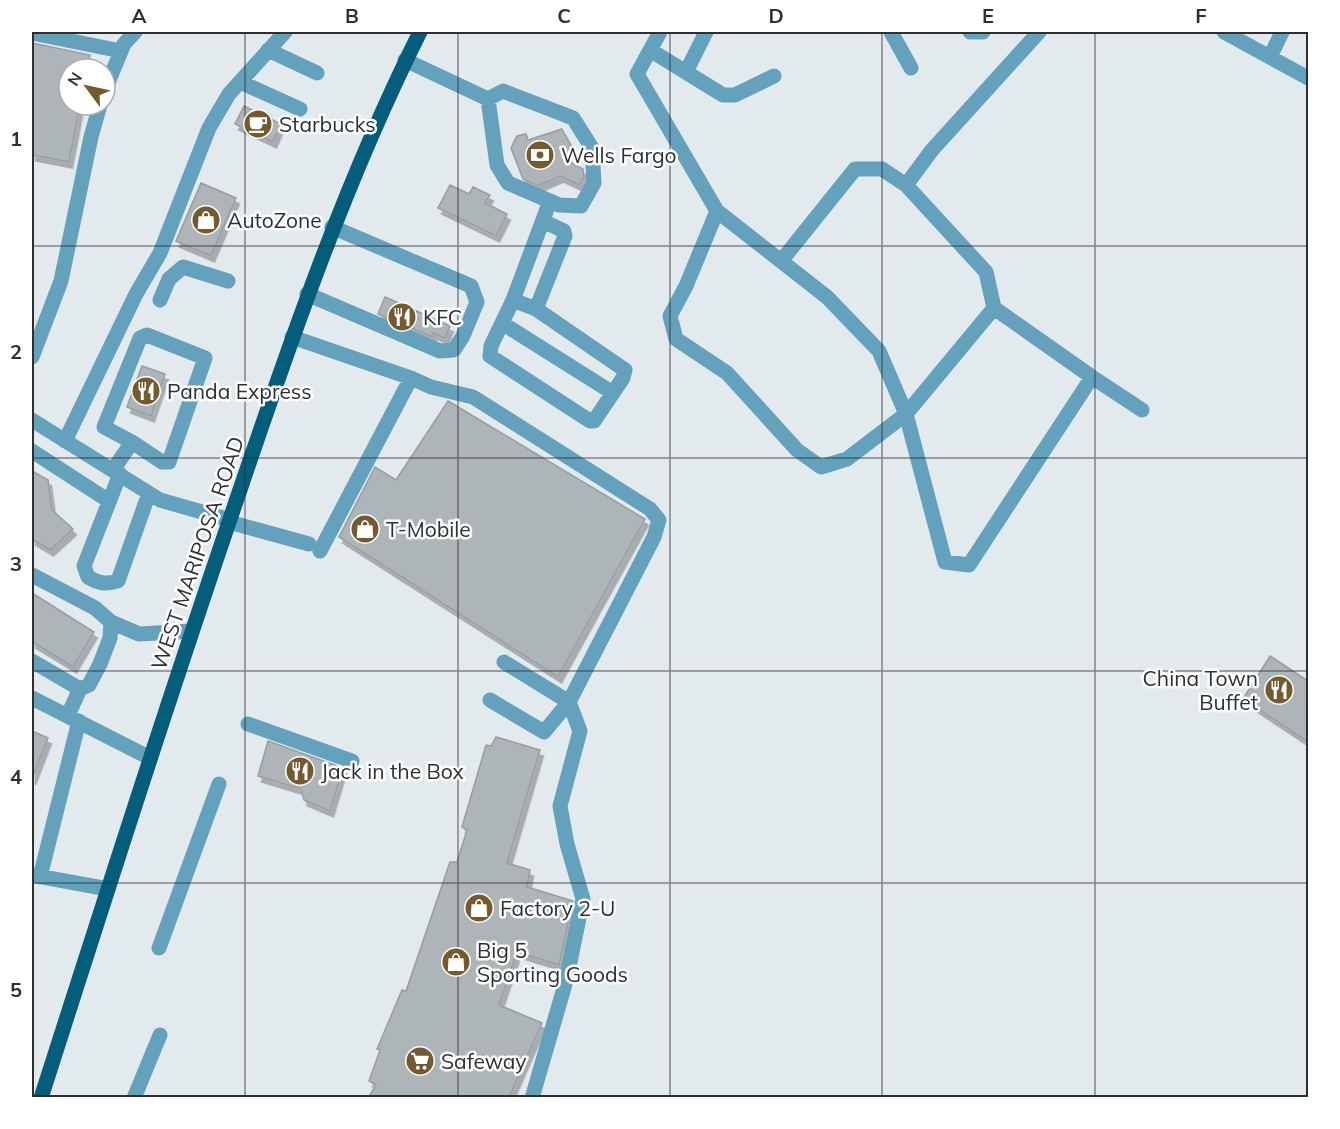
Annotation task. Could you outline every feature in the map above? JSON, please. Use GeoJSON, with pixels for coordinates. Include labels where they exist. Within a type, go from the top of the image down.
{"type":"FeatureCollection","features":[{"type":"Feature","properties":{"kind":"main road","name":"WEST MARIPOSA ROAD"},"geometry":{"type":"LineString","coordinates":[[42,1098],[150,758],[307,294],[332,228],[405,60],[420,32]]}},
{"type":"Feature","properties":{"kind":"street"},"geometry":{"type":"LineString","coordinates":[[117,61],[135,32]]}},
{"type":"Feature","properties":{"kind":"street"},"geometry":{"type":"LineString","coordinates":[[65,441],[118,331],[160,253],[209,128],[240,82],[285,32]]}},
{"type":"Feature","properties":{"kind":"street"},"geometry":{"type":"LineString","coordinates":[[660,32],[637,74],[717,211],[827,297],[879,351],[906,414],[945,562],[969,565],[1092,377]]}},
{"type":"Feature","properties":{"kind":"street"},"geometry":{"type":"LineString","coordinates":[[686,72],[706,32]]}},
{"type":"Feature","properties":{"kind":"street"},"geometry":{"type":"LineString","coordinates":[[891,32],[911,68]]}},
{"type":"Feature","properties":{"kind":"street"},"geometry":{"type":"LineString","coordinates":[[970,32],[982,32]]}},
{"type":"Feature","properties":{"kind":"street"},"geometry":{"type":"LineString","coordinates":[[906,185],[932,150],[1038,32]]}},
{"type":"Feature","properties":{"kind":"street"},"geometry":{"type":"LineString","coordinates":[[1224,32],[1308,78]]}},
{"type":"Feature","properties":{"kind":"street"},"geometry":{"type":"LineString","coordinates":[[1270,57],[1282,32]]}},
{"type":"Feature","properties":{"kind":"street"},"geometry":{"type":"LineString","coordinates":[[32,33],[121,51]]}},
{"type":"Feature","properties":{"kind":"street"},"geometry":{"type":"LineString","coordinates":[[268,50],[318,73]]}},
{"type":"Feature","properties":{"kind":"street"},"geometry":{"type":"LineString","coordinates":[[650,50],[723,95],[735,95],[774,76]]}},
{"type":"Feature","properties":{"kind":"street"},"geometry":{"type":"LineString","coordinates":[[405,60],[488,99]]}},
{"type":"Feature","properties":{"kind":"street"},"geometry":{"type":"LineString","coordinates":[[240,82],[300,109]]}},
{"type":"Feature","properties":{"kind":"street"},"geometry":{"type":"LineString","coordinates":[[503,91],[573,118],[592,148],[594,183],[581,206],[559,205],[508,183],[497,165],[488,99],[503,91]]}},
{"type":"Feature","properties":{"kind":"street"},"geometry":{"type":"LineString","coordinates":[[32,357],[61,281],[97,117]]}},
{"type":"Feature","properties":{"kind":"street"},"geometry":{"type":"LineString","coordinates":[[782,260],[855,169],[882,169],[906,185],[986,272],[994,308],[1142,410]]}},
{"type":"Feature","properties":{"kind":"street"},"geometry":{"type":"LineString","coordinates":[[513,300],[536,309],[625,370],[623,378],[594,421],[590,422],[490,356],[550,201]]}},
{"type":"Feature","properties":{"kind":"street"},"geometry":{"type":"LineString","coordinates":[[717,211],[687,286],[669,316],[676,339],[728,374],[797,450],[821,467],[847,459],[906,414],[994,308]]}},
{"type":"Feature","properties":{"kind":"street"},"geometry":{"type":"LineString","coordinates":[[536,309],[565,236],[564,231],[543,221]]}},
{"type":"Feature","properties":{"kind":"street"},"geometry":{"type":"LineString","coordinates":[[307,294],[440,351],[454,350],[463,336],[477,302],[471,286],[332,228]]}},
{"type":"Feature","properties":{"kind":"street"},"geometry":{"type":"LineString","coordinates":[[160,300],[169,279],[183,267],[228,281]]}},
{"type":"Feature","properties":{"kind":"street"},"geometry":{"type":"LineString","coordinates":[[502,323],[613,393]]}},
{"type":"Feature","properties":{"kind":"street"},"geometry":{"type":"LineString","coordinates":[[118,331],[140,338],[147,335],[205,358],[169,462],[162,462],[104,427],[140,338]]}},
{"type":"Feature","properties":{"kind":"street"},"geometry":{"type":"LineString","coordinates":[[292,337],[431,387],[473,397],[650,509],[659,520],[654,537],[569,702],[544,732],[490,700]]}},
{"type":"Feature","properties":{"kind":"street"},"geometry":{"type":"LineString","coordinates":[[32,420],[160,500],[314,548],[411,378]]}},
{"type":"Feature","properties":{"kind":"street"},"geometry":{"type":"LineString","coordinates":[[95,380],[121,386]]}},
{"type":"Feature","properties":{"kind":"street"},"geometry":{"type":"LineString","coordinates":[[132,442],[116,472],[109,501],[84,566],[88,577],[97,582],[109,584],[118,581],[149,493]]}},
{"type":"Feature","properties":{"kind":"street"},"geometry":{"type":"LineString","coordinates":[[32,451],[109,501]]}},
{"type":"Feature","properties":{"kind":"street"},"geometry":{"type":"LineString","coordinates":[[32,575],[95,608],[111,622],[139,634],[192,631]]}},
{"type":"Feature","properties":{"kind":"street"},"geometry":{"type":"LineString","coordinates":[[74,597],[88,577]]}},
{"type":"Feature","properties":{"kind":"street"},"geometry":{"type":"LineString","coordinates":[[80,689],[89,685],[100,664],[110,638],[111,622]]}},
{"type":"Feature","properties":{"kind":"street"},"geometry":{"type":"LineString","coordinates":[[32,661],[80,689]]}},
{"type":"Feature","properties":{"kind":"street"},"geometry":{"type":"LineString","coordinates":[[504,662],[569,702],[580,731],[560,806],[567,844],[583,899],[566,981],[532,1098]]}},
{"type":"Feature","properties":{"kind":"street"},"geometry":{"type":"LineString","coordinates":[[80,689],[36,876],[108,889]]}},
{"type":"Feature","properties":{"kind":"street"},"geometry":{"type":"LineString","coordinates":[[32,698],[150,758]]}},
{"type":"Feature","properties":{"kind":"street"},"geometry":{"type":"LineString","coordinates":[[248,724],[352,761]]}},
{"type":"Feature","properties":{"kind":"street"},"geometry":{"type":"LineString","coordinates":[[159,948],[219,784]]}},
{"type":"Feature","properties":{"kind":"street"},"geometry":{"type":"LineString","coordinates":[[134,1098],[160,1035]]}},
{"type":"Feature","properties":{"kind":"building"},"geometry":{"type":"Polygon","coordinates":[[[32,43],[90,55],[90,57],[57,57],[57,117],[78,117],[69,162],[32,155],[32,43]]]}},
{"type":"Feature","properties":{"kind":"building","name":"Starbucks"},"geometry":{"type":"Polygon","coordinates":[[[244,106],[281,124],[273,142],[235,124],[244,106]]]}},
{"type":"Feature","properties":{"kind":"building","name":"Wells Fargo"},"geometry":{"type":"Polygon","coordinates":[[[562,129],[571,146],[564,159],[583,169],[584,177],[579,185],[560,176],[538,186],[523,179],[511,148],[517,136],[526,134],[528,140],[562,129]]]}},
{"type":"Feature","properties":{"kind":"building","name":"AutoZone"},"geometry":{"type":"Polygon","coordinates":[[[201,183],[236,198],[211,256],[176,241],[201,183]]]}},
{"type":"Feature","properties":{"kind":"building"},"geometry":{"type":"Polygon","coordinates":[[[450,185],[469,194],[473,187],[490,195],[485,203],[507,214],[496,236],[438,208],[450,185]]]}},
{"type":"Feature","properties":{"kind":"building","name":"KFC"},"geometry":{"type":"Polygon","coordinates":[[[385,297],[450,326],[445,338],[433,333],[432,337],[378,314],[385,297]]]}},
{"type":"Feature","properties":{"kind":"building","name":"Panda Express"},"geometry":{"type":"Polygon","coordinates":[[[142,366],[165,374],[151,416],[127,407],[142,366]]]}},
{"type":"Feature","properties":{"kind":"building"},"geometry":{"type":"Polygon","coordinates":[[[448,401],[645,519],[558,677],[339,537],[375,467],[396,480],[448,401]]]}},
{"type":"Feature","properties":{"kind":"building"},"geometry":{"type":"Polygon","coordinates":[[[32,471],[48,480],[52,510],[73,529],[50,550],[32,539],[32,471]]]}},
{"type":"Feature","properties":{"kind":"building"},"geometry":{"type":"Polygon","coordinates":[[[32,593],[94,632],[73,667],[32,642],[32,593]]]}},
{"type":"Feature","properties":{"kind":"building","name":"China Town Buffet"},"geometry":{"type":"Polygon","coordinates":[[[1270,656],[1308,681],[1308,742],[1243,699],[1270,656]]]}},
{"type":"Feature","properties":{"kind":"building"},"geometry":{"type":"Polygon","coordinates":[[[32,731],[48,738],[32,779],[32,731]]]}},
{"type":"Feature","properties":{"kind":"building"},"geometry":{"type":"Polygon","coordinates":[[[496,737],[540,750],[507,863],[530,870],[527,887],[573,901],[559,965],[517,952],[499,1005],[542,1023],[509,1098],[368,1098],[376,1085],[369,1081],[380,1050],[377,1049],[402,990],[406,991],[450,862],[457,862],[467,830],[462,827],[486,745],[491,746],[496,737]]]}},
{"type":"Feature","properties":{"kind":"building","name":"Jack in the Box"},"geometry":{"type":"Polygon","coordinates":[[[268,741],[343,768],[330,811],[304,800],[301,789],[258,776],[268,741]]]}},
{"type":"Feature","properties":{"kind":"place","name":"Starbucks"},"geometry":{"type":"Point","coordinates":[258,124]}},
{"type":"Feature","properties":{"kind":"place","name":"Wells Fargo"},"geometry":{"type":"Point","coordinates":[540,155]}},
{"type":"Feature","properties":{"kind":"place","name":"AutoZone"},"geometry":{"type":"Point","coordinates":[206,220]}},
{"type":"Feature","properties":{"kind":"place","name":"KFC"},"geometry":{"type":"Point","coordinates":[402,317]}},
{"type":"Feature","properties":{"kind":"place","name":"Panda Express"},"geometry":{"type":"Point","coordinates":[146,391]}},
{"type":"Feature","properties":{"kind":"place","name":"T-Mobile"},"geometry":{"type":"Point","coordinates":[365,529]}},
{"type":"Feature","properties":{"kind":"place","name":"China Town Buffet"},"geometry":{"type":"Point","coordinates":[1279,690]}},
{"type":"Feature","properties":{"kind":"place","name":"Jack in the Box"},"geometry":{"type":"Point","coordinates":[300,771]}},
{"type":"Feature","properties":{"kind":"place","name":"Factory 2-U"},"geometry":{"type":"Point","coordinates":[479,908]}},
{"type":"Feature","properties":{"kind":"place","name":"Big 5 Sporting Goods"},"geometry":{"type":"Point","coordinates":[456,962]}},
{"type":"Feature","properties":{"kind":"place","name":"Safeway"},"geometry":{"type":"Point","coordinates":[420,1061]}}]}
